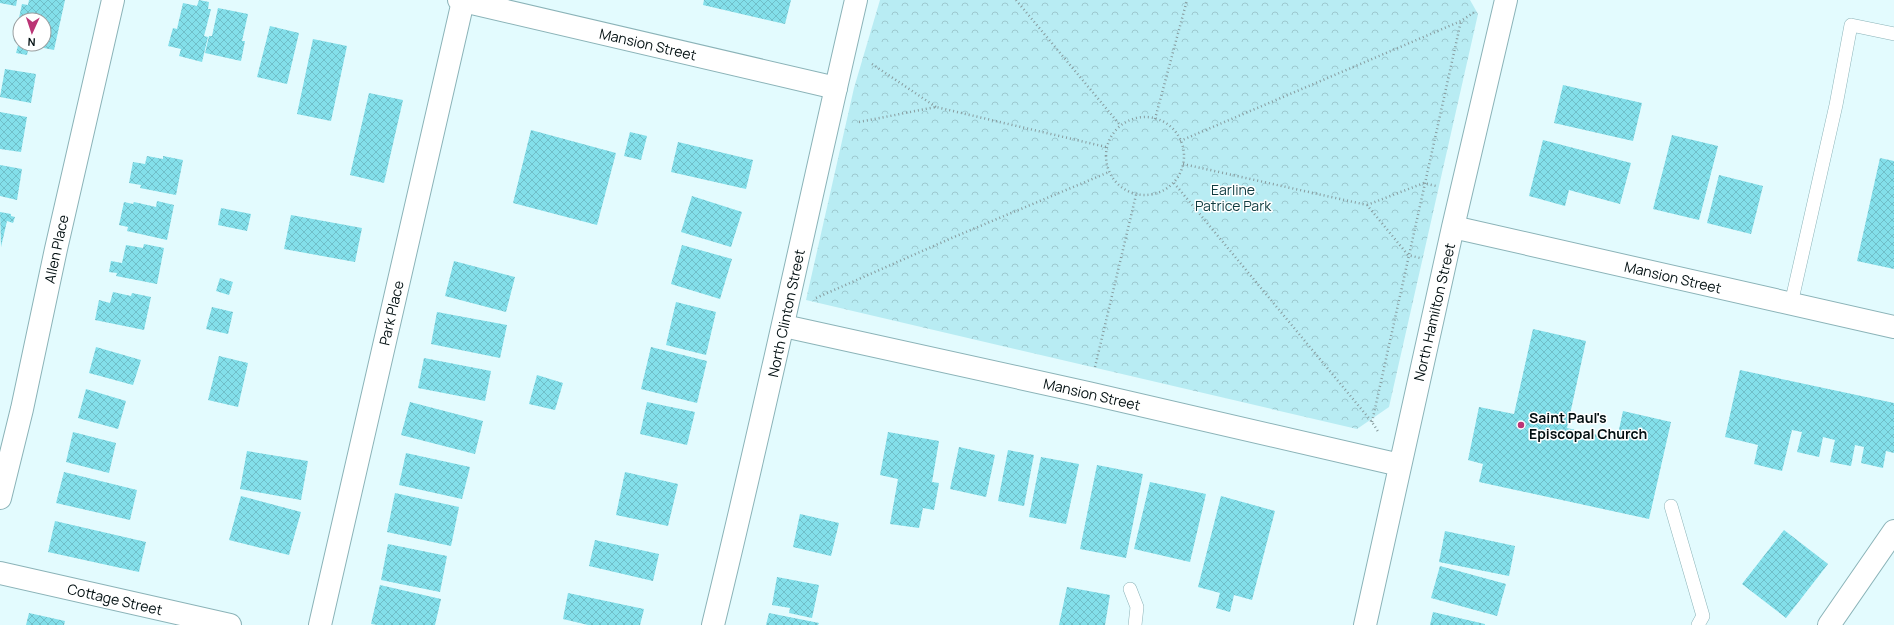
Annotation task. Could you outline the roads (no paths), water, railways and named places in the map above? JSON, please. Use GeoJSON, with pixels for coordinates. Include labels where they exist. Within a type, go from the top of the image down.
{"type":"FeatureCollection","features":[{"type":"Feature","properties":{"kind":"street","name":"Allen Place"},"geometry":{"type":"LineString","coordinates":[[0,498],[22,409],[56,249],[113,0]]}},
{"type":"Feature","properties":{"kind":"street","name":"Mansion Street"},"geometry":{"type":"LineString","coordinates":[[461,0],[836,88]]}},
{"type":"Feature","properties":{"kind":"street","name":"Park Place"},"geometry":{"type":"LineString","coordinates":[[320,625],[461,0]]}},
{"type":"Feature","properties":{"kind":"street","name":"North Clinton Street"},"geometry":{"type":"LineString","coordinates":[[714,625],[784,326],[856,0]]}},
{"type":"Feature","properties":{"kind":"street","name":"North Hamilton Street"},"geometry":{"type":"LineString","coordinates":[[1365,625],[1453,228],[1506,0]]}},
{"type":"Feature","properties":{"kind":"street","name":"Mansion Street"},"geometry":{"type":"LineString","coordinates":[[1453,228],[1894,327]]}},
{"type":"Feature","properties":{"kind":"street","name":"Mansion Street"},"geometry":{"type":"LineString","coordinates":[[784,326],[1088,393],[1400,465]]}},
{"type":"Feature","properties":{"kind":"street"},"geometry":{"type":"LineString","coordinates":[[1829,625],[1894,531]]}},
{"type":"Feature","properties":{"kind":"street","name":"Cottage Street"},"geometry":{"type":"LineString","coordinates":[[0,573],[230,625]]}},
{"type":"Feature","properties":{"kind":"lane"},"geometry":{"type":"LineString","coordinates":[[1791,304],[1836,105],[1851,25],[1894,34]]}},
{"type":"Feature","properties":{"kind":"lane"},"geometry":{"type":"LineString","coordinates":[[1671,506],[1703,616],[1698,625]]}},
{"type":"Feature","properties":{"kind":"lane"},"geometry":{"type":"LineString","coordinates":[[1130,589],[1137,607],[1135,625]]}},
{"type":"Feature","properties":{"kind":"place","name":"Saint Paul's Episcopal Church"},"geometry":{"type":"Point","coordinates":[1521,425]}},
{"type":"Feature","properties":{"kind":"park label","name":"Earline Patrice Park"},"geometry":{"type":"Point","coordinates":[1233,198]}}]}
